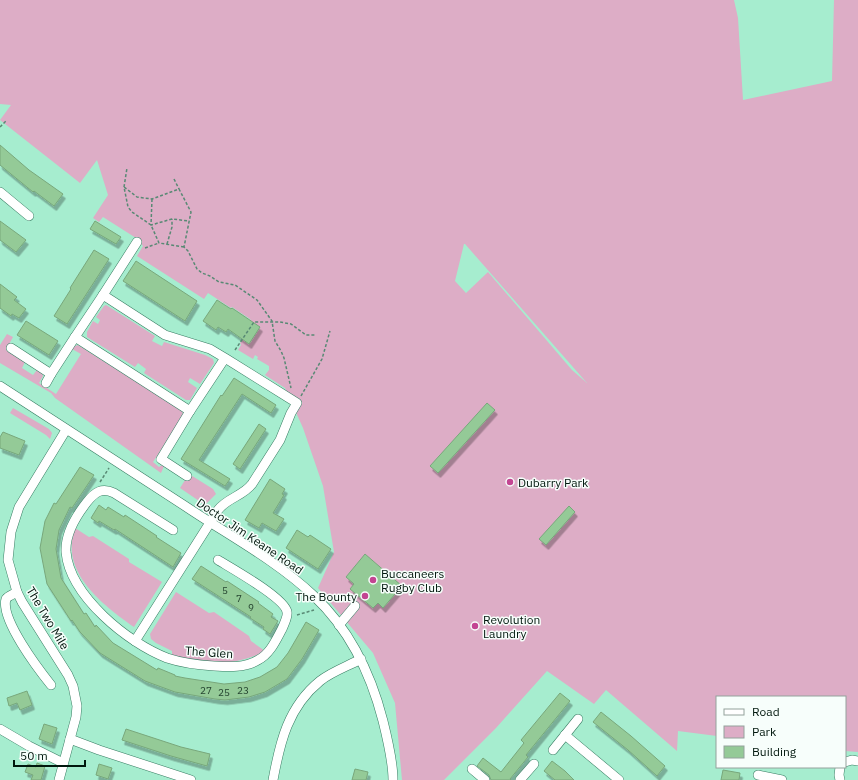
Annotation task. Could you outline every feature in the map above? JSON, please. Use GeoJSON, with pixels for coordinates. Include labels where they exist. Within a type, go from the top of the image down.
{"type":"FeatureCollection","features":[{"type":"Feature","properties":{"kind":"street"},"geometry":{"type":"LineString","coordinates":[[0,192],[29,216]]}},
{"type":"Feature","properties":{"kind":"street"},"geometry":{"type":"LineString","coordinates":[[46,383],[74,337],[137,242]]}},
{"type":"Feature","properties":{"kind":"street"},"geometry":{"type":"LineString","coordinates":[[103,294],[165,335],[210,349],[294,401],[291,413],[280,440],[252,484],[246,490],[223,504],[135,641]]}},
{"type":"Feature","properties":{"kind":"street"},"geometry":{"type":"LineString","coordinates":[[74,337],[190,411]]}},
{"type":"Feature","properties":{"kind":"street"},"geometry":{"type":"LineString","coordinates":[[10,348],[51,374]]}},
{"type":"Feature","properties":{"kind":"street"},"geometry":{"type":"LineString","coordinates":[[188,476],[161,459],[225,358]]}},
{"type":"Feature","properties":{"kind":"street","name":"Doctor Jim Keane Road"},"geometry":{"type":"LineString","coordinates":[[0,386],[210,523],[251,548],[292,577],[314,596],[339,625],[361,659],[374,692],[386,733],[393,780]]}},
{"type":"Feature","properties":{"kind":"street","name":"The Two Mile"},"geometry":{"type":"LineString","coordinates":[[59,780],[76,717],[77,706],[73,686],[68,675],[29,614],[17,592],[8,560],[10,543],[19,507],[66,430]]}},
{"type":"Feature","properties":{"kind":"street"},"geometry":{"type":"LineString","coordinates":[[99,490],[104,489],[114,493],[173,530]]}},
{"type":"Feature","properties":{"kind":"street","name":"The Glen"},"geometry":{"type":"LineString","coordinates":[[99,490],[85,504],[72,525],[67,546],[68,558],[74,576],[82,592],[116,627],[135,641],[178,662],[219,667],[242,666],[259,660],[269,650],[284,624],[287,612]]}},
{"type":"Feature","properties":{"kind":"street"},"geometry":{"type":"LineString","coordinates":[[218,560],[278,599],[284,605],[287,612]]}},
{"type":"Feature","properties":{"kind":"street"},"geometry":{"type":"LineString","coordinates":[[17,592],[9,596],[6,600],[6,615],[10,628],[21,646],[51,686]]}},
{"type":"Feature","properties":{"kind":"street"},"geometry":{"type":"LineString","coordinates":[[339,625],[355,606]]}},
{"type":"Feature","properties":{"kind":"street"},"geometry":{"type":"LineString","coordinates":[[273,780],[285,730],[303,698],[320,680],[361,659]]}},
{"type":"Feature","properties":{"kind":"street"},"geometry":{"type":"LineString","coordinates":[[553,750],[578,719]]}},
{"type":"Feature","properties":{"kind":"street"},"geometry":{"type":"LineString","coordinates":[[0,729],[63,763]]}},
{"type":"Feature","properties":{"kind":"street"},"geometry":{"type":"LineString","coordinates":[[565,735],[619,780]]}},
{"type":"Feature","properties":{"kind":"street"},"geometry":{"type":"LineString","coordinates":[[70,739],[106,753],[191,780]]}},
{"type":"Feature","properties":{"kind":"street"},"geometry":{"type":"LineString","coordinates":[[846,762],[852,760],[858,761]]}},
{"type":"Feature","properties":{"kind":"street"},"geometry":{"type":"LineString","coordinates":[[520,780],[534,764]]}},
{"type":"Feature","properties":{"kind":"street"},"geometry":{"type":"LineString","coordinates":[[472,770],[485,780]]}},
{"type":"Feature","properties":{"kind":"street"},"geometry":{"type":"LineString","coordinates":[[758,774],[782,780]]}},
{"type":"Feature","properties":{"kind":"path"},"geometry":{"type":"LineString","coordinates":[[0,127],[7,120]]}},
{"type":"Feature","properties":{"kind":"path"},"geometry":{"type":"LineString","coordinates":[[128,168],[124,187],[128,207],[132,212],[151,225]]}},
{"type":"Feature","properties":{"kind":"path"},"geometry":{"type":"LineString","coordinates":[[174,179],[191,212],[184,247]]}},
{"type":"Feature","properties":{"kind":"path"},"geometry":{"type":"LineString","coordinates":[[124,187],[137,197],[152,199],[179,190]]}},
{"type":"Feature","properties":{"kind":"path"},"geometry":{"type":"LineString","coordinates":[[152,199],[151,225],[158,243]]}},
{"type":"Feature","properties":{"kind":"path"},"geometry":{"type":"LineString","coordinates":[[151,225],[172,219],[189,221]]}},
{"type":"Feature","properties":{"kind":"path"},"geometry":{"type":"LineString","coordinates":[[167,245],[172,227],[172,219]]}},
{"type":"Feature","properties":{"kind":"path"},"geometry":{"type":"LineString","coordinates":[[141,252],[146,247],[158,243],[184,247],[188,251],[197,269],[202,273],[219,282],[236,285],[257,300],[272,321],[275,341],[284,358],[294,401]]}},
{"type":"Feature","properties":{"kind":"path"},"geometry":{"type":"LineString","coordinates":[[235,350],[254,322],[272,321],[291,324],[306,335],[316,335]]}},
{"type":"Feature","properties":{"kind":"path"},"geometry":{"type":"LineString","coordinates":[[294,401],[322,359],[330,331]]}},
{"type":"Feature","properties":{"kind":"path"},"geometry":{"type":"LineString","coordinates":[[99,490],[100,481],[114,460]]}},
{"type":"Feature","properties":{"kind":"path"},"geometry":{"type":"LineString","coordinates":[[287,612],[296,615],[325,608]]}},
{"type":"Feature","properties":{"kind":"green space"},"geometry":{"type":"Polygon","coordinates":[[[0,0],[734,0],[738,18],[743,100],[832,81],[834,0],[858,0],[858,752],[846,751],[846,696],[716,696],[716,736],[678,731],[677,751],[606,690],[594,704],[547,671],[496,728],[444,780],[402,780],[395,703],[373,653],[318,588],[334,552],[323,486],[303,428],[285,388],[265,375],[269,370],[269,366],[257,359],[258,357],[255,355],[253,359],[238,350],[241,345],[240,343],[253,324],[250,319],[232,307],[231,308],[208,293],[204,299],[137,256],[143,246],[136,238],[103,217],[99,222],[93,218],[108,195],[97,160],[80,183],[0,120],[11,105],[0,104],[0,0]],[[464,244],[455,281],[466,293],[488,272],[572,370],[587,383],[464,244]]]}},
{"type":"Feature","properties":{"kind":"green space"},"geometry":{"type":"Polygon","coordinates":[[[106,305],[155,336],[152,341],[162,346],[164,342],[213,359],[214,363],[200,384],[190,378],[188,382],[197,388],[190,400],[186,400],[144,373],[146,369],[138,363],[135,367],[87,337],[87,332],[93,321],[98,324],[100,320],[96,317],[106,305]]]}},
{"type":"Feature","properties":{"kind":"green space"},"geometry":{"type":"Polygon","coordinates":[[[7,334],[13,337],[6,350],[25,362],[22,368],[33,375],[37,370],[42,373],[43,376],[39,383],[56,394],[81,354],[72,349],[78,345],[181,410],[183,413],[182,418],[153,462],[159,467],[162,465],[164,466],[161,473],[55,398],[51,393],[0,363],[0,345],[7,334]]]}},
{"type":"Feature","properties":{"kind":"green space"},"geometry":{"type":"Polygon","coordinates":[[[13,408],[49,429],[52,433],[50,439],[10,413],[13,408]]]}},
{"type":"Feature","properties":{"kind":"green space"},"geometry":{"type":"Polygon","coordinates":[[[189,474],[213,489],[216,494],[205,505],[180,488],[189,474]]]}},
{"type":"Feature","properties":{"kind":"green space"},"geometry":{"type":"Polygon","coordinates":[[[75,528],[89,537],[93,536],[129,559],[129,562],[162,582],[134,627],[97,598],[78,573],[73,559],[72,544],[75,528]]]}},
{"type":"Feature","properties":{"kind":"green space"},"geometry":{"type":"Polygon","coordinates":[[[176,592],[209,613],[214,612],[249,636],[251,641],[265,651],[243,660],[219,663],[196,661],[172,655],[172,651],[151,639],[150,634],[176,592]]]}},
{"type":"Feature","properties":{"kind":"building"},"geometry":{"type":"Polygon","coordinates":[[[0,145],[29,170],[63,194],[54,206],[34,191],[33,192],[0,165],[0,145]]]}},
{"type":"Feature","properties":{"kind":"building"},"geometry":{"type":"Polygon","coordinates":[[[0,221],[26,240],[16,252],[0,240],[0,221]]]}},
{"type":"Feature","properties":{"kind":"building"},"geometry":{"type":"Polygon","coordinates":[[[95,221],[121,237],[116,244],[90,229],[95,221]]]}},
{"type":"Feature","properties":{"kind":"building"},"geometry":{"type":"Polygon","coordinates":[[[94,250],[109,259],[67,324],[54,316],[94,250]]]}},
{"type":"Feature","properties":{"kind":"building"},"geometry":{"type":"Polygon","coordinates":[[[136,261],[197,301],[185,321],[123,281],[136,261]]]}},
{"type":"Feature","properties":{"kind":"building"},"geometry":{"type":"Polygon","coordinates":[[[0,284],[17,297],[14,300],[26,309],[19,318],[12,314],[11,316],[0,308],[0,284]]]}},
{"type":"Feature","properties":{"kind":"building"},"geometry":{"type":"Polygon","coordinates":[[[217,300],[231,309],[232,308],[260,327],[249,344],[228,329],[226,332],[218,327],[216,330],[203,321],[217,300]]]}},
{"type":"Feature","properties":{"kind":"building"},"geometry":{"type":"Polygon","coordinates":[[[26,321],[58,341],[49,355],[17,335],[26,321]]]}},
{"type":"Feature","properties":{"kind":"building"},"geometry":{"type":"Polygon","coordinates":[[[234,378],[276,405],[271,413],[242,394],[199,460],[230,479],[225,486],[181,459],[221,395],[222,396],[234,378]]]}},
{"type":"Feature","properties":{"kind":"building"},"geometry":{"type":"Polygon","coordinates":[[[487,403],[495,410],[438,473],[430,466],[487,403]]]}},
{"type":"Feature","properties":{"kind":"building"},"geometry":{"type":"Polygon","coordinates":[[[259,424],[266,429],[240,469],[233,464],[259,424]]]}},
{"type":"Feature","properties":{"kind":"building"},"geometry":{"type":"Polygon","coordinates":[[[3,432],[25,441],[19,455],[0,448],[0,437],[3,432]]]}},
{"type":"Feature","properties":{"kind":"building"},"geometry":{"type":"Polygon","coordinates":[[[80,467],[94,475],[72,508],[70,507],[59,530],[56,549],[61,578],[84,614],[86,613],[95,627],[96,625],[113,643],[157,670],[158,668],[175,676],[224,684],[245,682],[260,677],[277,667],[288,653],[306,622],[319,630],[302,659],[287,679],[265,692],[249,697],[225,700],[215,699],[175,692],[145,681],[100,653],[80,632],[72,620],[71,621],[47,584],[40,548],[45,521],[54,503],[56,504],[80,467]]]}},
{"type":"Feature","properties":{"kind":"building"},"geometry":{"type":"Polygon","coordinates":[[[270,479],[285,489],[282,494],[284,495],[273,513],[284,519],[276,531],[262,523],[259,528],[245,520],[270,479]]]}},
{"type":"Feature","properties":{"kind":"building"},"geometry":{"type":"Polygon","coordinates":[[[99,505],[106,510],[108,507],[124,517],[125,515],[181,553],[173,567],[115,529],[114,530],[99,521],[98,523],[91,518],[99,505]]]}},
{"type":"Feature","properties":{"kind":"building"},"geometry":{"type":"Polygon","coordinates":[[[569,506],[575,512],[546,545],[539,539],[569,506]]]}},
{"type":"Feature","properties":{"kind":"building"},"geometry":{"type":"Polygon","coordinates":[[[297,530],[308,537],[310,535],[331,549],[318,569],[286,548],[297,530]]]}},
{"type":"Feature","properties":{"kind":"building","name":"Buccaneers Rugby Club"},"geometry":{"type":"Polygon","coordinates":[[[365,554],[402,586],[383,608],[378,603],[373,608],[350,589],[354,584],[346,577],[365,554]]]}},
{"type":"Feature","properties":{"kind":"building"},"geometry":{"type":"Polygon","coordinates":[[[201,566],[259,602],[258,603],[273,614],[271,617],[278,621],[270,634],[263,629],[264,627],[250,618],[251,617],[192,579],[201,566]]]}},
{"type":"Feature","properties":{"kind":"building"},"geometry":{"type":"Polygon","coordinates":[[[27,691],[32,705],[20,710],[17,703],[9,706],[7,698],[27,691]]]}},
{"type":"Feature","properties":{"kind":"building"},"geometry":{"type":"Polygon","coordinates":[[[560,693],[570,701],[526,755],[528,757],[510,779],[511,780],[491,780],[489,775],[477,766],[483,758],[501,772],[524,743],[521,740],[560,693]]]}},
{"type":"Feature","properties":{"kind":"building"},"geometry":{"type":"Polygon","coordinates":[[[601,712],[665,766],[657,776],[593,722],[601,712]]]}},
{"type":"Feature","properties":{"kind":"building"},"geometry":{"type":"Polygon","coordinates":[[[44,724],[57,728],[52,744],[39,739],[44,724]]]}},
{"type":"Feature","properties":{"kind":"building"},"geometry":{"type":"Polygon","coordinates":[[[126,729],[181,747],[210,754],[207,766],[122,740],[126,729]]]}},
{"type":"Feature","properties":{"kind":"building"},"geometry":{"type":"Polygon","coordinates":[[[552,761],[574,780],[555,780],[544,771],[552,761]]]}},
{"type":"Feature","properties":{"kind":"building"},"geometry":{"type":"Polygon","coordinates":[[[37,763],[45,766],[41,780],[31,780],[33,775],[25,772],[28,764],[36,767],[37,763]]]}},
{"type":"Feature","properties":{"kind":"building"},"geometry":{"type":"Polygon","coordinates":[[[99,764],[112,768],[108,779],[96,775],[99,764]]]}},
{"type":"Feature","properties":{"kind":"building"},"geometry":{"type":"Polygon","coordinates":[[[355,769],[368,772],[366,780],[352,780],[355,769]]]}},
{"type":"Feature","properties":{"kind":"building"},"geometry":{"type":"Polygon","coordinates":[[[723,770],[740,773],[739,780],[721,780],[723,770]]]}},
{"type":"Feature","properties":{"kind":"place","name":"Dubarry Park"},"geometry":{"type":"Point","coordinates":[510,482]}},
{"type":"Feature","properties":{"kind":"place","name":"Buccaneers Rugby Club"},"geometry":{"type":"Point","coordinates":[373,580]}},
{"type":"Feature","properties":{"kind":"place","name":"The Bounty"},"geometry":{"type":"Point","coordinates":[365,596]}},
{"type":"Feature","properties":{"kind":"place","name":"Revolution Laundry"},"geometry":{"type":"Point","coordinates":[475,626]}}]}
